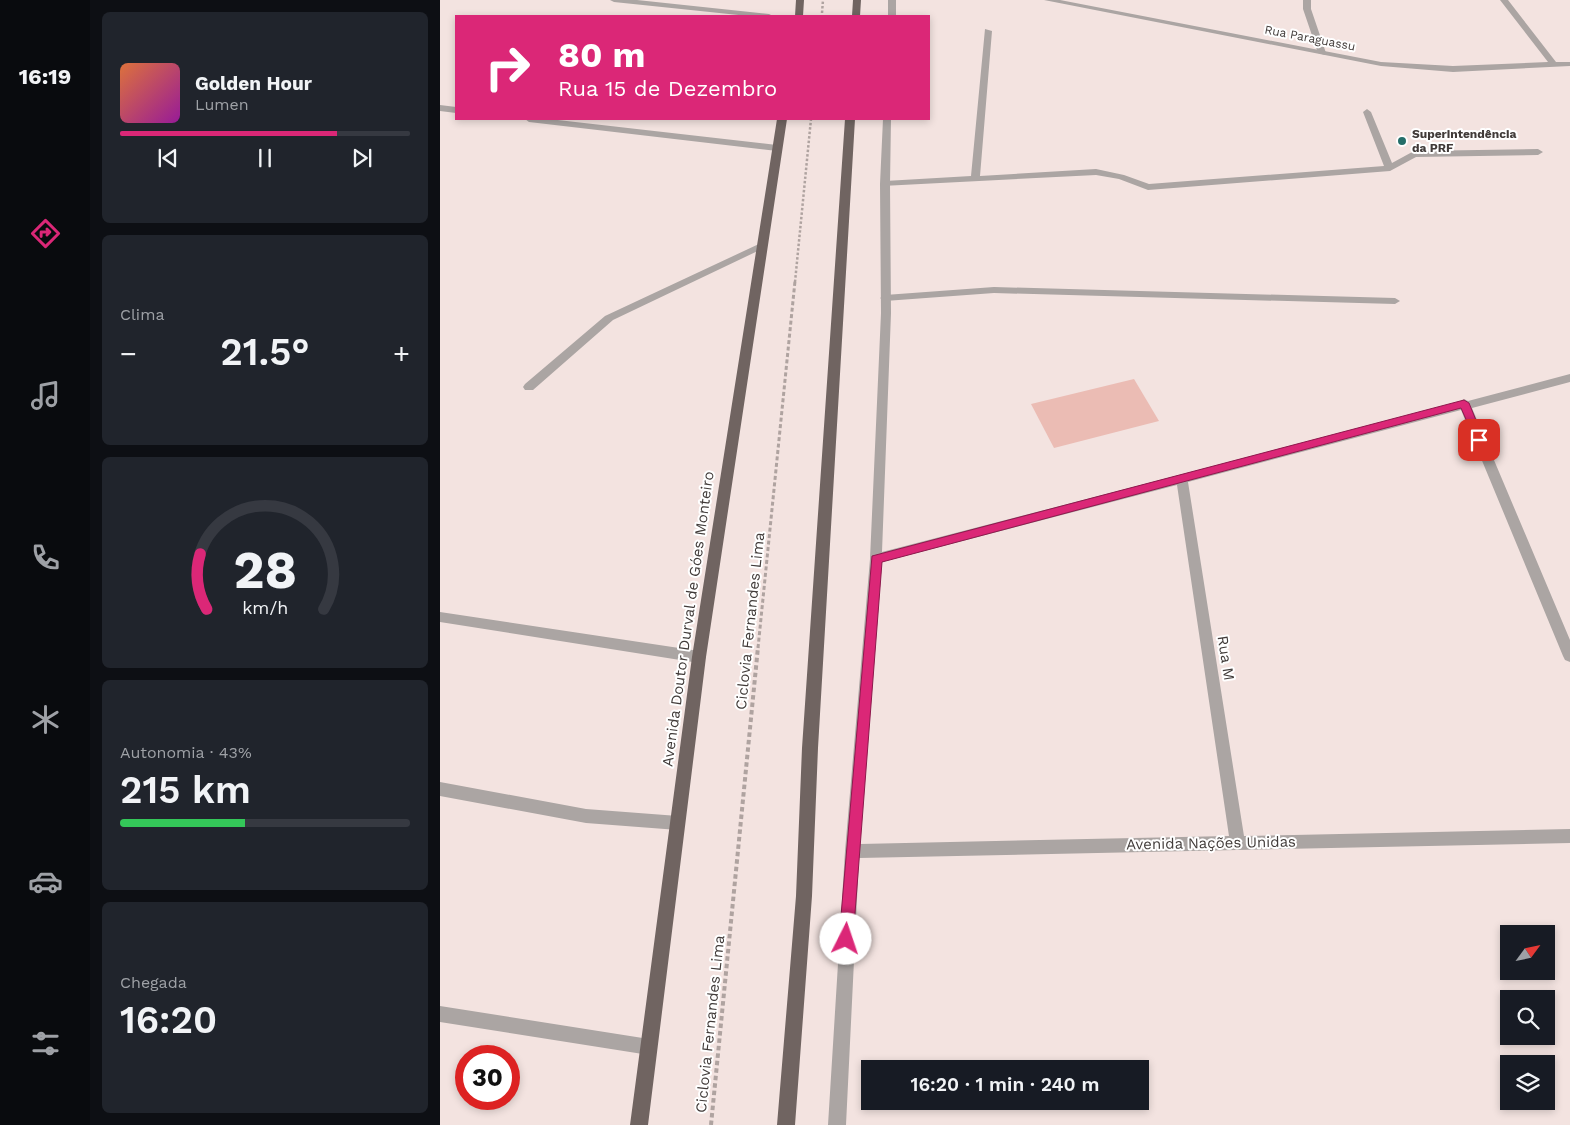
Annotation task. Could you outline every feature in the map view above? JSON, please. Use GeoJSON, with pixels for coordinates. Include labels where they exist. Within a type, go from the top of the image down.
{"type":"FeatureCollection","features":[{"type":"Feature","properties":{"kind":"highway"},"geometry":{"type":"LineString","coordinates":[[798,15],[800,0]]}},
{"type":"Feature","properties":{"kind":"highway"},"geometry":{"type":"LineString","coordinates":[[856,15],[857,0]]}},
{"type":"Feature","properties":{"kind":"highway","name":"Avenida Doutor Durval de Góes Monteiro"},"geometry":{"type":"LineString","coordinates":[[638,1125],[699,657],[782,120]]}},
{"type":"Feature","properties":{"kind":"highway"},"geometry":{"type":"LineString","coordinates":[[786,1125],[804,896],[810,738],[850,120]]}},
{"type":"Feature","properties":{"kind":"street"},"geometry":{"type":"LineString","coordinates":[[614,0],[759,15]]}},
{"type":"Feature","properties":{"kind":"street"},"geometry":{"type":"LineString","coordinates":[[892,0],[892,15]]}},
{"type":"Feature","properties":{"kind":"street","name":"Rua Paraguassu"},"geometry":{"type":"LineString","coordinates":[[1048,0],[1382,64],[1453,69],[1570,64]]}},
{"type":"Feature","properties":{"kind":"street"},"geometry":{"type":"LineString","coordinates":[[1307,0],[1307,9],[1322,53]]}},
{"type":"Feature","properties":{"kind":"street"},"geometry":{"type":"LineString","coordinates":[[1504,0],[1553,64]]}},
{"type":"Feature","properties":{"kind":"street"},"geometry":{"type":"LineString","coordinates":[[975,178],[988,32]]}},
{"type":"Feature","properties":{"kind":"street"},"geometry":{"type":"LineString","coordinates":[[440,108],[455,110]]}},
{"type":"Feature","properties":{"kind":"street"},"geometry":{"type":"LineString","coordinates":[[1367,112],[1390,168]]}},
{"type":"Feature","properties":{"kind":"street"},"geometry":{"type":"LineString","coordinates":[[538,120],[777,148]]}},
{"type":"Feature","properties":{"kind":"street"},"geometry":{"type":"LineString","coordinates":[[627,130],[634,120]]}},
{"type":"Feature","properties":{"kind":"street"},"geometry":{"type":"LineString","coordinates":[[837,1125],[852,851],[876,559],[885,298],[887,120]]}},
{"type":"Feature","properties":{"kind":"street"},"geometry":{"type":"LineString","coordinates":[[885,184],[1096,172],[1121,177],[1148,187],[1390,168],[1414,154],[1538,152]]}},
{"type":"Feature","properties":{"kind":"street"},"geometry":{"type":"LineString","coordinates":[[529,387],[609,318],[761,246]]}},
{"type":"Feature","properties":{"kind":"street"},"geometry":{"type":"LineString","coordinates":[[885,298],[994,290],[1395,301]]}},
{"type":"Feature","properties":{"kind":"street"},"geometry":{"type":"LineString","coordinates":[[876,559],[1464,403],[1570,378]]}},
{"type":"Feature","properties":{"kind":"street"},"geometry":{"type":"LineString","coordinates":[[1464,403],[1570,656]]}},
{"type":"Feature","properties":{"kind":"street","name":"Rua M"},"geometry":{"type":"LineString","coordinates":[[1182,479],[1237,841]]}},
{"type":"Feature","properties":{"kind":"street"},"geometry":{"type":"LineString","coordinates":[[440,617],[699,657]]}},
{"type":"Feature","properties":{"kind":"street"},"geometry":{"type":"LineString","coordinates":[[440,789],[586,816],[678,823]]}},
{"type":"Feature","properties":{"kind":"street","name":"Avenida Nações Unidas"},"geometry":{"type":"LineString","coordinates":[[852,851],[1237,841],[1570,836]]}},
{"type":"Feature","properties":{"kind":"street"},"geometry":{"type":"LineString","coordinates":[[440,1014],[649,1047]]}},
{"type":"Feature","properties":{"kind":"path"},"geometry":{"type":"LineString","coordinates":[[821,15],[823,0]]}},
{"type":"Feature","properties":{"kind":"path","name":"Ciclovia Fernandes Lima"},"geometry":{"type":"LineString","coordinates":[[711,1125],[811,120]]}},
{"type":"Feature","properties":{"kind":"shaded area"},"geometry":{"type":"Polygon","coordinates":[[[1134,379],[1159,421],[1054,448],[1031,404],[1134,379]]]}},
{"type":"Feature","properties":{"kind":"place","name":"Superintendência da PRF"},"geometry":{"type":"Point","coordinates":[1402,141]}},
{"type":"Feature","properties":{"kind":"route"},"geometry":{"type":"LineString","coordinates":[[846,939],[876,559],[1464,403],[1479,440]]}}]}
